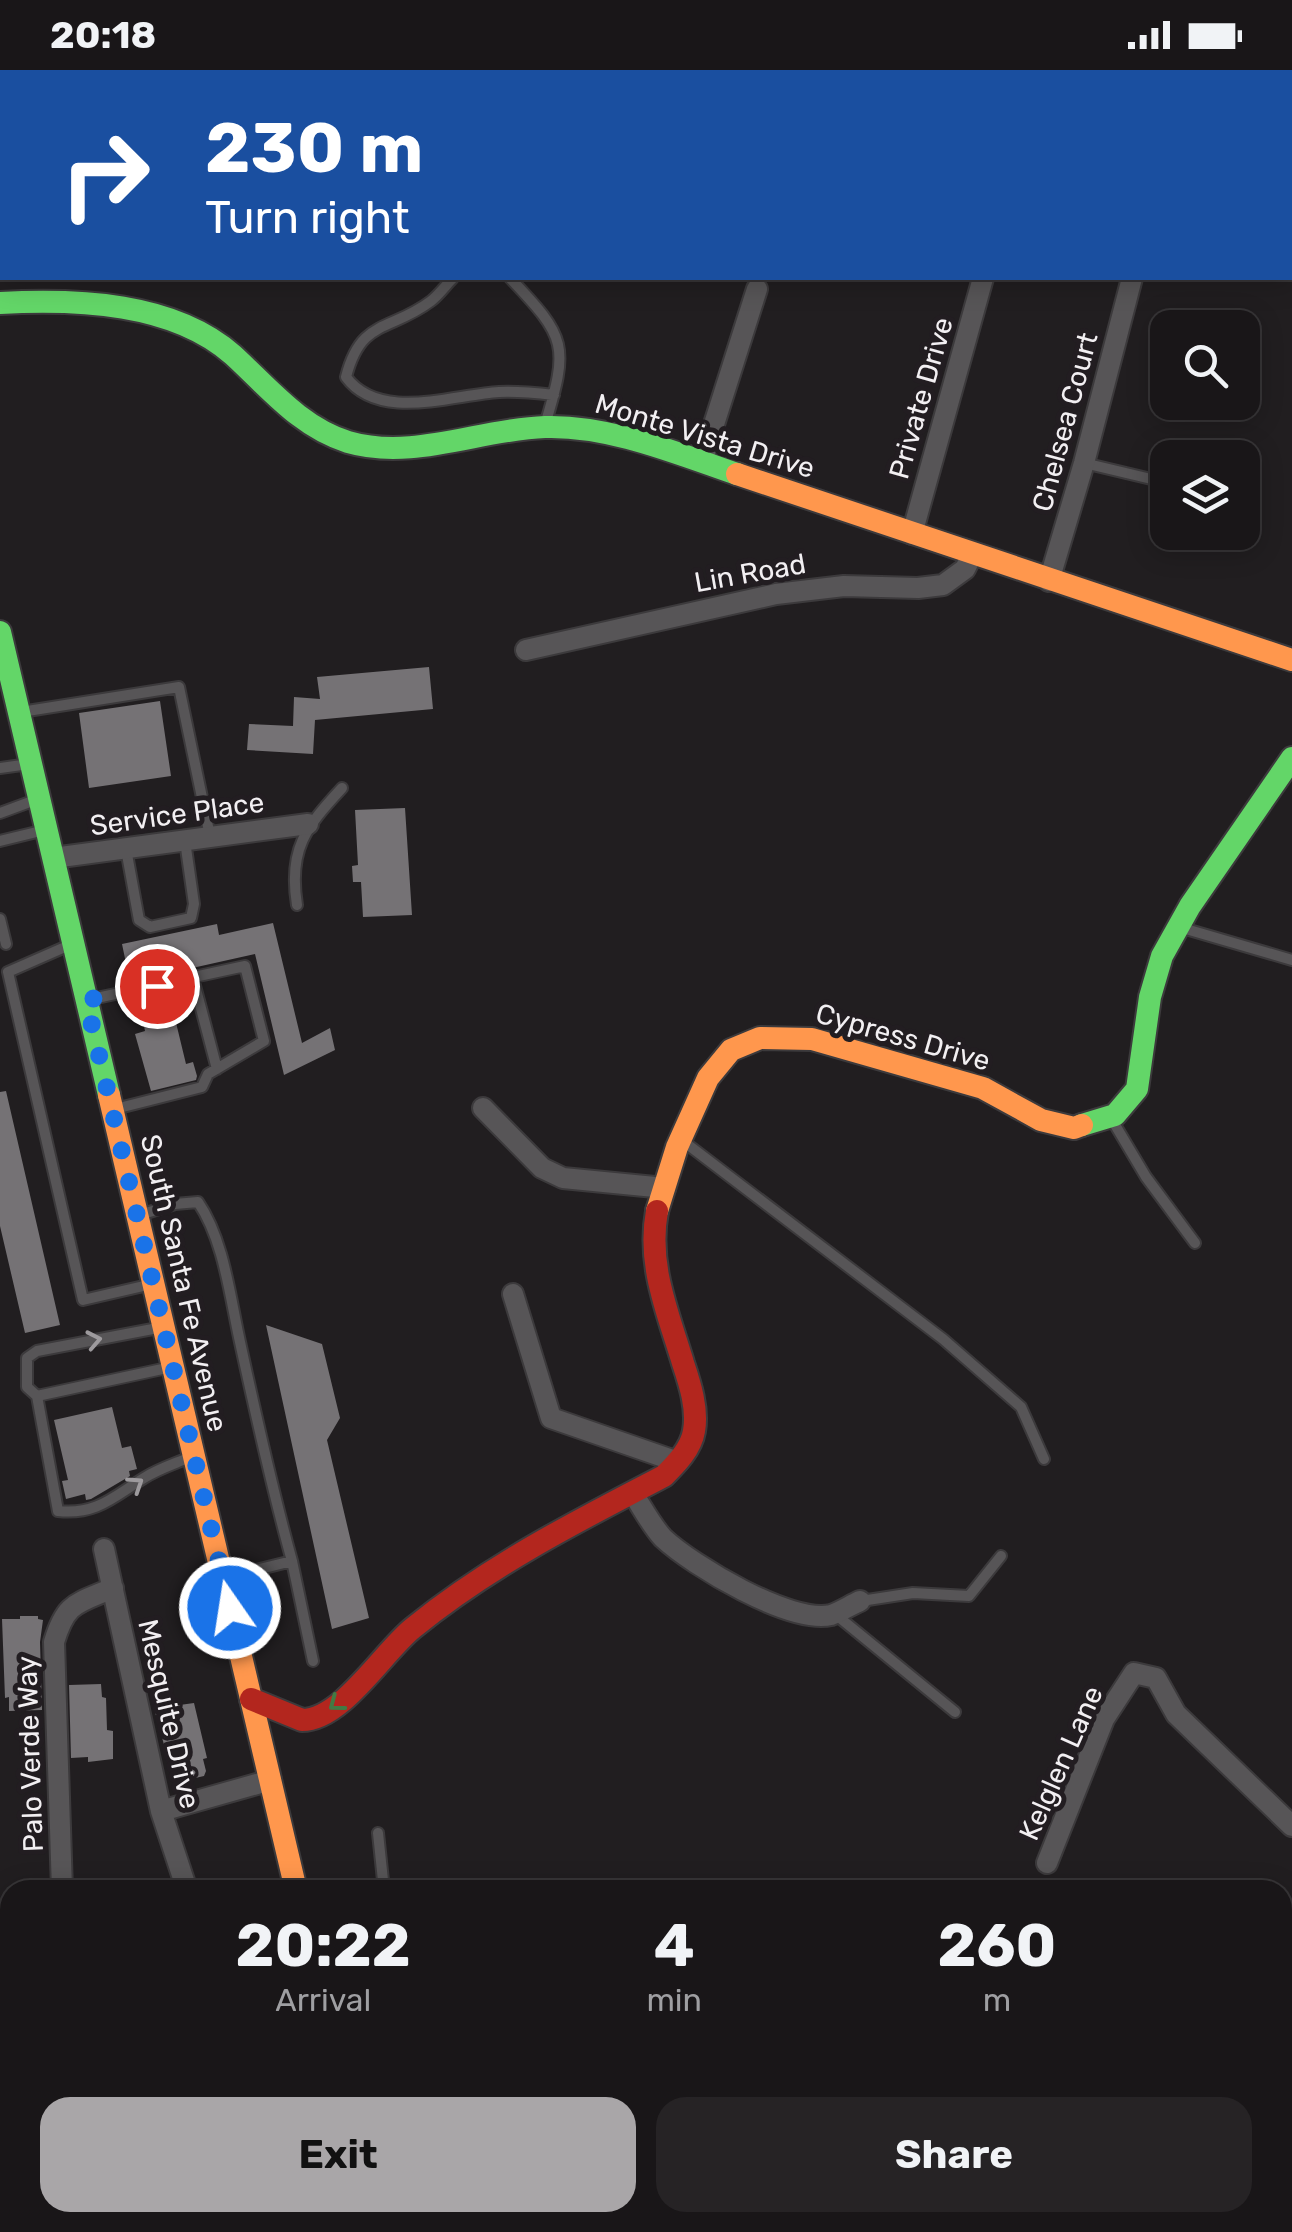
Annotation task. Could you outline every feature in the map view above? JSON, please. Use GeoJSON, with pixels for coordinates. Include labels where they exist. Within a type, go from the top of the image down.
{"type":"FeatureCollection","features":[{"type":"Feature","properties":{"kind":"main road","name":"Monte Vista Drive"},"geometry":{"type":"LineString","coordinates":[[0,303],[88,305],[152,316],[198,331],[212,338],[306,423],[353,443],[389,448],[426,446],[544,426],[617,437],[1292,660]]}},
{"type":"Feature","properties":{"kind":"main road","name":"South Santa Fe Avenue"},"geometry":{"type":"LineString","coordinates":[[0,632],[12,704],[31,764],[294,1880]]}},
{"type":"Feature","properties":{"kind":"main road"},"geometry":{"type":"LineString","coordinates":[[1110,1117],[1137,1089],[1150,997],[1162,956],[1292,758]]}},
{"type":"Feature","properties":{"kind":"main road","name":"Cypress Drive"},"geometry":{"type":"LineString","coordinates":[[678,1462],[694,1432],[692,1403],[656,1272],[653,1236],[665,1188],[699,1093],[728,1051],[754,1039],[812,1039],[983,1088],[1041,1120],[1074,1128],[1110,1117]]}},
{"type":"Feature","properties":{"kind":"main road"},"geometry":{"type":"LineString","coordinates":[[252,1699],[293,1718],[311,1720],[347,1697],[402,1638],[533,1544],[664,1476],[678,1462]]}},
{"type":"Feature","properties":{"kind":"street","name":"Private Drive"},"geometry":{"type":"LineString","coordinates":[[912,534],[982,280]]}},
{"type":"Feature","properties":{"kind":"street","name":"Chelsea Court"},"geometry":{"type":"LineString","coordinates":[[1049,581],[1131,280]]}},
{"type":"Feature","properties":{"kind":"street"},"geometry":{"type":"LineString","coordinates":[[702,462],[757,289]]}},
{"type":"Feature","properties":{"kind":"street","name":"Lin Road"},"geometry":{"type":"LineString","coordinates":[[526,650],[776,594],[844,586],[943,585],[965,570],[972,554]]}},
{"type":"Feature","properties":{"kind":"street","name":"Service Place"},"geometry":{"type":"LineString","coordinates":[[53,858],[308,824]]}},
{"type":"Feature","properties":{"kind":"street"},"geometry":{"type":"LineString","coordinates":[[483,1108],[542,1168],[563,1178],[665,1188]]}},
{"type":"Feature","properties":{"kind":"street"},"geometry":{"type":"LineString","coordinates":[[512,1294],[552,1418],[678,1462]]}},
{"type":"Feature","properties":{"kind":"street"},"geometry":{"type":"LineString","coordinates":[[632,1492],[659,1534],[683,1556],[784,1609],[829,1616],[860,1602]]}},
{"type":"Feature","properties":{"kind":"street","name":"Mesquite Drive"},"geometry":{"type":"LineString","coordinates":[[104,1549],[161,1811],[184,1880]]}},
{"type":"Feature","properties":{"kind":"street","name":"Palo Verde Way"},"geometry":{"type":"LineString","coordinates":[[62,1880],[54,1642],[68,1608],[112,1588]]}},
{"type":"Feature","properties":{"kind":"street","name":"Kelglen Lane"},"geometry":{"type":"LineString","coordinates":[[1047,1863],[1104,1718],[1134,1673],[1156,1678],[1176,1714],[1292,1826]]}},
{"type":"Feature","properties":{"kind":"street"},"geometry":{"type":"LineString","coordinates":[[161,1811],[270,1780]]}},
{"type":"Feature","properties":{"kind":"lane"},"geometry":{"type":"LineString","coordinates":[[452,280],[432,301],[367,334],[352,350],[346,377],[354,388],[385,402],[499,392],[554,396]]}},
{"type":"Feature","properties":{"kind":"lane"},"geometry":{"type":"LineString","coordinates":[[512,280],[554,328],[560,348],[554,396],[544,426]]}},
{"type":"Feature","properties":{"kind":"lane"},"geometry":{"type":"LineString","coordinates":[[1084,464],[1150,479]]}},
{"type":"Feature","properties":{"kind":"lane"},"geometry":{"type":"LineString","coordinates":[[12,704],[180,687],[210,837]]}},
{"type":"Feature","properties":{"kind":"lane"},"geometry":{"type":"LineString","coordinates":[[0,768],[31,764]]}},
{"type":"Feature","properties":{"kind":"lane"},"geometry":{"type":"LineString","coordinates":[[297,905],[292,875],[308,824],[342,788]]}},
{"type":"Feature","properties":{"kind":"lane"},"geometry":{"type":"LineString","coordinates":[[0,813],[39,799]]}},
{"type":"Feature","properties":{"kind":"lane"},"geometry":{"type":"LineString","coordinates":[[0,840],[46,829]]}},
{"type":"Feature","properties":{"kind":"lane"},"geometry":{"type":"LineString","coordinates":[[126,848],[138,920],[150,927],[191,918],[194,904],[186,841]]}},
{"type":"Feature","properties":{"kind":"lane"},"geometry":{"type":"LineString","coordinates":[[0,919],[6,944]]}},
{"type":"Feature","properties":{"kind":"lane"},"geometry":{"type":"LineString","coordinates":[[1178,927],[1292,960]]}},
{"type":"Feature","properties":{"kind":"lane"},"geometry":{"type":"LineString","coordinates":[[73,944],[8,972],[84,1300],[153,1284]]}},
{"type":"Feature","properties":{"kind":"lane"},"geometry":{"type":"LineString","coordinates":[[86,1000],[245,966],[264,1042],[208,1074],[202,1087],[112,1110]]}},
{"type":"Feature","properties":{"kind":"lane"},"geometry":{"type":"LineString","coordinates":[[194,978],[217,1068]]}},
{"type":"Feature","properties":{"kind":"lane"},"geometry":{"type":"LineString","coordinates":[[1110,1117],[1194,1243]]}},
{"type":"Feature","properties":{"kind":"lane"},"geometry":{"type":"LineString","coordinates":[[682,1140],[944,1339],[1021,1407],[1044,1459]]}},
{"type":"Feature","properties":{"kind":"lane"},"geometry":{"type":"LineString","coordinates":[[137,1215],[198,1202],[207,1216],[227,1283],[313,1661]]}},
{"type":"Feature","properties":{"kind":"lane"},"geometry":{"type":"LineString","coordinates":[[164,1326],[36,1351],[27,1358],[28,1387],[37,1396],[58,1511],[79,1513],[116,1498],[147,1476],[194,1455]]}},
{"type":"Feature","properties":{"kind":"lane"},"geometry":{"type":"LineString","coordinates":[[37,1396],[173,1367]]}},
{"type":"Feature","properties":{"kind":"lane"},"geometry":{"type":"LineString","coordinates":[[860,1602],[913,1593],[968,1596],[1001,1556]]}},
{"type":"Feature","properties":{"kind":"lane"},"geometry":{"type":"LineString","coordinates":[[223,1578],[292,1561]]}},
{"type":"Feature","properties":{"kind":"lane"},"geometry":{"type":"LineString","coordinates":[[834,1613],[955,1712]]}},
{"type":"Feature","properties":{"kind":"lane"},"geometry":{"type":"LineString","coordinates":[[378,1833],[383,1880]]}},
{"type":"Feature","properties":{"kind":"building"},"geometry":{"type":"Polygon","coordinates":[[[429,667],[433,709],[315,720],[313,754],[247,750],[249,724],[293,726],[294,697],[320,699],[317,677],[429,667]]]}},
{"type":"Feature","properties":{"kind":"building"},"geometry":{"type":"Polygon","coordinates":[[[160,701],[171,776],[89,788],[79,713],[160,701]]]}},
{"type":"Feature","properties":{"kind":"building"},"geometry":{"type":"Polygon","coordinates":[[[405,808],[412,915],[363,917],[361,882],[353,882],[352,866],[358,865],[355,810],[405,808]]]}},
{"type":"Feature","properties":{"kind":"building"},"geometry":{"type":"Polygon","coordinates":[[[273,923],[302,1043],[330,1028],[335,1050],[284,1075],[255,954],[134,981],[132,972],[128,973],[122,944],[217,924],[219,935],[273,923]]]}},
{"type":"Feature","properties":{"kind":"building"},"geometry":{"type":"Polygon","coordinates":[[[171,1002],[186,1064],[193,1062],[197,1076],[196,1080],[151,1091],[135,1034],[145,1031],[143,1021],[158,1017],[157,1006],[171,1002]]]}},
{"type":"Feature","properties":{"kind":"building"},"geometry":{"type":"Polygon","coordinates":[[[6,1091],[60,1325],[25,1333],[0,1226],[0,1092],[6,1091]]]}},
{"type":"Feature","properties":{"kind":"building"},"geometry":{"type":"Polygon","coordinates":[[[266,1325],[322,1344],[340,1418],[327,1440],[369,1618],[332,1629],[266,1325]]]}},
{"type":"Feature","properties":{"kind":"building"},"geometry":{"type":"Polygon","coordinates":[[[112,1407],[122,1448],[131,1446],[137,1469],[91,1499],[86,1500],[85,1494],[66,1499],[62,1481],[68,1480],[54,1420],[112,1407]]]}},
{"type":"Feature","properties":{"kind":"building"},"geometry":{"type":"Polygon","coordinates":[[[38,1616],[43,1620],[42,1710],[9,1711],[9,1697],[5,1698],[2,1619],[38,1616]]]}},
{"type":"Feature","properties":{"kind":"building"},"geometry":{"type":"Polygon","coordinates":[[[101,1684],[102,1697],[106,1698],[107,1730],[113,1731],[113,1759],[88,1762],[88,1757],[71,1758],[69,1685],[101,1684]]]}},
{"type":"Feature","properties":{"kind":"building"},"geometry":{"type":"Polygon","coordinates":[[[194,1703],[207,1758],[203,1759],[206,1771],[204,1776],[178,1782],[174,1781],[155,1712],[158,1708],[194,1703]]]}},
{"type":"Feature","properties":{"kind":"traffic: fast"},"geometry":{"type":"LineString","coordinates":[[0,303],[92,304],[153,314],[182,324],[233,355],[300,417],[348,442],[397,448],[521,429],[569,428],[642,442],[737,474]]}},
{"type":"Feature","properties":{"kind":"traffic: fast"},"geometry":{"type":"LineString","coordinates":[[0,632],[109,1095]]}},
{"type":"Feature","properties":{"kind":"traffic: fast"},"geometry":{"type":"LineString","coordinates":[[1082,1125],[1115,1115],[1137,1089],[1150,997],[1162,956],[1190,906],[1292,758]]}},
{"type":"Feature","properties":{"kind":"traffic: slow"},"geometry":{"type":"LineString","coordinates":[[737,474],[1292,660]]}},
{"type":"Feature","properties":{"kind":"traffic: slow"},"geometry":{"type":"LineString","coordinates":[[657,1211],[677,1147],[708,1078],[731,1050],[760,1038],[812,1039],[983,1088],[1041,1120],[1074,1128],[1082,1125]]}},
{"type":"Feature","properties":{"kind":"traffic: slow"},"geometry":{"type":"LineString","coordinates":[[109,1095],[294,1880]]}},
{"type":"Feature","properties":{"kind":"traffic: jam"},"geometry":{"type":"LineString","coordinates":[[251,1699],[302,1720],[332,1709],[413,1628],[472,1584],[664,1476],[678,1461],[692,1438],[695,1414],[657,1270],[657,1211]]}},
{"type":"Feature","properties":{"kind":"route"},"geometry":{"type":"LineString","coordinates":[[157,986],[86,1000],[230,1608]]}}]}
